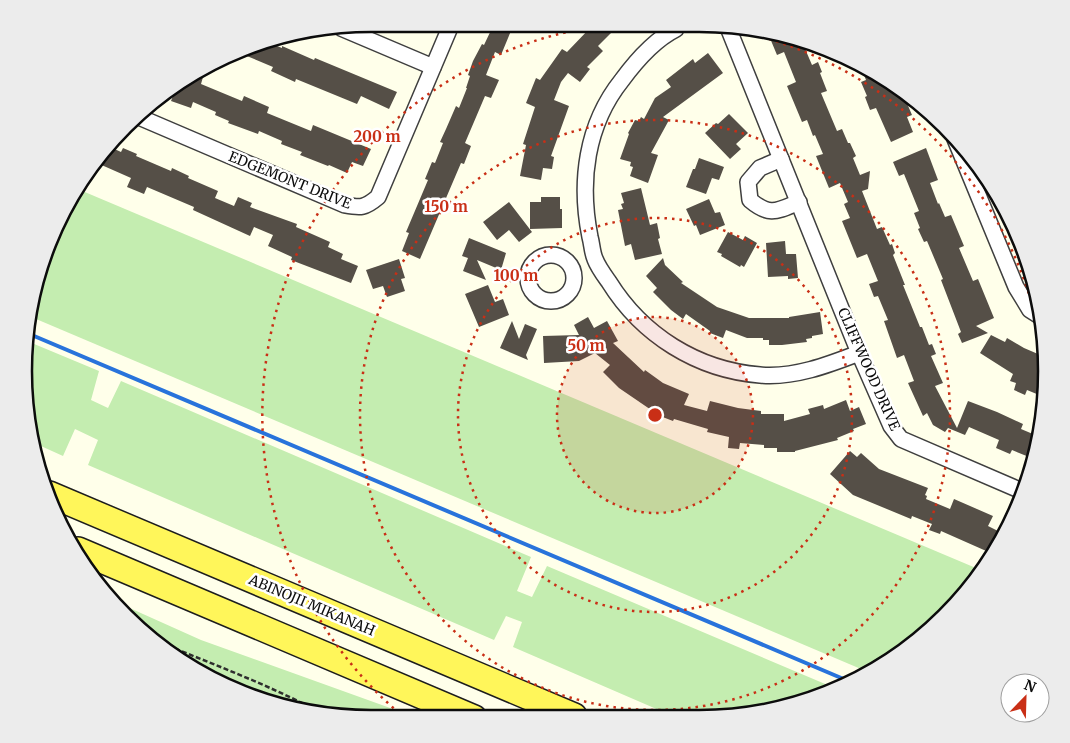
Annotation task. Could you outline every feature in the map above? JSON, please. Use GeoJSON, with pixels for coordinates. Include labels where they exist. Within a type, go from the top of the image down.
{"type":"FeatureCollection","features":[{"type":"Feature","properties":{"kind":"main road","name":"ABINOJII MIKANAH"},"geometry":{"type":"LineString","coordinates":[[57,497],[560,710]]}},
{"type":"Feature","properties":{"kind":"main road"},"geometry":{"type":"LineString","coordinates":[[86,553],[455,710]]}},
{"type":"Feature","properties":{"kind":"street","name":"EDGEMONT DRIVE"},"geometry":{"type":"LineString","coordinates":[[145,120],[345,205],[358,208],[367,206],[378,197],[448,32]]}},
{"type":"Feature","properties":{"kind":"street"},"geometry":{"type":"LineString","coordinates":[[670,32],[636,61],[613,91],[594,128],[584,173],[586,215],[595,260],[615,292],[650,331],[699,360],[725,370],[762,375],[793,373],[821,367],[859,353]]}},
{"type":"Feature","properties":{"kind":"street"},"geometry":{"type":"LineString","coordinates":[[353,33],[433,67]]}},
{"type":"Feature","properties":{"kind":"street","name":"CLIFFWOOD DRIVE"},"geometry":{"type":"LineString","coordinates":[[732,34],[859,353],[891,426],[901,439],[1017,489]]}},
{"type":"Feature","properties":{"kind":"street"},"geometry":{"type":"LineString","coordinates":[[781,159],[760,168],[748,182],[750,200],[761,210],[776,211],[799,202]]}},
{"type":"Feature","properties":{"kind":"street"},"geometry":{"type":"LineString","coordinates":[[964,162],[1016,287],[1032,311]]}},
{"type":"Feature","properties":{"kind":"street"},"geometry":{"type":"LineString","coordinates":[[573,269],[595,260]]}},
{"type":"Feature","properties":{"kind":"path"},"geometry":{"type":"LineString","coordinates":[[179,650],[266,685],[303,704]]}},
{"type":"Feature","properties":{"kind":"green space"},"geometry":{"type":"Polygon","coordinates":[[[84,192],[975,567],[953,595],[922,626],[887,653],[861,669],[36,319],[50,263],[67,222],[78,202],[84,192]]]}},
{"type":"Feature","properties":{"kind":"green space"},"geometry":{"type":"Polygon","coordinates":[[[33,344],[99,371],[91,400],[108,408],[121,381],[531,557],[517,591],[532,597],[547,566],[828,685],[786,699],[743,708],[659,710],[513,647],[522,622],[506,616],[494,640],[88,465],[98,440],[75,429],[63,456],[41,446],[33,394],[33,344]]]}},
{"type":"Feature","properties":{"kind":"green space"},"geometry":{"type":"Polygon","coordinates":[[[129,608],[201,640],[396,710],[327,708],[284,699],[242,685],[222,676],[183,653],[148,626],[129,608]]]}},
{"type":"Feature","properties":{"kind":"building"},"geometry":{"type":"Polygon","coordinates":[[[490,32],[511,32],[501,55],[495,52],[486,75],[499,80],[491,98],[485,96],[465,143],[471,146],[464,164],[461,163],[420,259],[402,251],[409,233],[406,232],[428,180],[425,179],[432,162],[435,163],[443,143],[440,142],[456,106],[459,108],[467,88],[470,76],[468,75],[473,61],[482,44],[484,45],[490,32]]]}},
{"type":"Feature","properties":{"kind":"building"},"geometry":{"type":"Polygon","coordinates":[[[586,32],[612,32],[598,46],[603,51],[587,67],[590,69],[580,82],[568,73],[561,82],[554,100],[569,106],[551,156],[554,157],[552,169],[543,168],[541,180],[520,176],[526,145],[523,144],[535,107],[526,103],[536,78],[540,80],[562,49],[567,52],[586,32]]]}},
{"type":"Feature","properties":{"kind":"building"},"geometry":{"type":"Polygon","coordinates":[[[771,40],[805,50],[812,65],[818,62],[827,91],[821,93],[837,131],[842,129],[848,143],[850,143],[856,156],[853,158],[860,175],[870,171],[868,189],[862,191],[877,229],[882,227],[890,245],[892,244],[895,253],[893,255],[905,285],[903,285],[920,327],[922,327],[929,345],[932,344],[936,354],[931,356],[943,383],[935,386],[957,428],[968,401],[997,412],[1023,424],[1021,429],[1032,434],[1027,456],[1012,450],[1010,454],[996,448],[999,440],[969,427],[965,435],[948,428],[945,432],[933,425],[927,413],[923,416],[908,383],[914,381],[904,355],[897,358],[884,321],[888,320],[878,296],[874,297],[869,284],[878,281],[867,254],[857,258],[842,221],[850,218],[844,204],[848,202],[840,183],[829,188],[816,156],[823,154],[807,120],[802,122],[787,86],[796,82],[784,52],[777,55],[771,40]]]}},
{"type":"Feature","properties":{"kind":"building"},"geometry":{"type":"Polygon","coordinates":[[[277,46],[282,48],[282,46],[397,92],[389,109],[361,96],[357,104],[296,79],[295,82],[271,71],[273,67],[247,56],[277,46]]]}},
{"type":"Feature","properties":{"kind":"building"},"geometry":{"type":"Polygon","coordinates":[[[708,53],[723,73],[663,117],[669,120],[651,153],[658,155],[648,183],[630,176],[633,167],[630,166],[631,162],[620,159],[628,133],[635,120],[639,121],[641,117],[644,119],[655,98],[671,87],[666,80],[693,59],[695,63],[708,53]]]}},
{"type":"Feature","properties":{"kind":"building"},"geometry":{"type":"Polygon","coordinates":[[[864,76],[908,105],[912,115],[907,117],[913,132],[891,142],[876,108],[870,110],[861,82],[866,80],[864,76]]]}},
{"type":"Feature","properties":{"kind":"building"},"geometry":{"type":"Polygon","coordinates":[[[203,78],[201,84],[242,101],[244,96],[269,107],[267,113],[311,131],[313,125],[371,149],[363,166],[352,162],[347,173],[300,155],[302,152],[281,144],[282,141],[259,131],[258,134],[228,123],[229,121],[215,115],[216,112],[193,102],[191,108],[171,101],[172,98],[203,78]]]}},
{"type":"Feature","properties":{"kind":"building"},"geometry":{"type":"Polygon","coordinates":[[[729,114],[748,133],[736,144],[741,149],[730,159],[705,133],[729,114]]]}},
{"type":"Feature","properties":{"kind":"building"},"geometry":{"type":"Polygon","coordinates":[[[123,148],[137,154],[136,156],[171,171],[172,168],[189,176],[188,178],[218,191],[215,198],[234,206],[238,197],[252,203],[250,207],[297,224],[296,227],[330,242],[328,247],[343,254],[341,259],[358,266],[351,283],[291,260],[292,257],[268,246],[273,235],[254,227],[250,236],[193,210],[194,207],[147,187],[144,194],[127,187],[131,178],[103,165],[116,150],[121,152],[123,148]]]}},
{"type":"Feature","properties":{"kind":"building"},"geometry":{"type":"Polygon","coordinates":[[[926,148],[938,180],[930,183],[938,204],[945,217],[951,215],[964,246],[959,248],[973,281],[978,279],[994,318],[976,326],[988,333],[962,343],[958,334],[961,332],[941,280],[943,279],[927,241],[924,242],[918,229],[920,228],[914,213],[919,211],[904,174],[899,176],[893,162],[926,148]]]}},
{"type":"Feature","properties":{"kind":"building"},"geometry":{"type":"Polygon","coordinates":[[[699,158],[724,167],[719,180],[712,178],[706,194],[686,187],[699,158]]]}},
{"type":"Feature","properties":{"kind":"building"},"geometry":{"type":"Polygon","coordinates":[[[641,188],[650,225],[657,223],[660,238],[658,239],[662,254],[635,260],[631,244],[625,246],[618,210],[623,209],[621,204],[624,203],[621,193],[641,188]]]}},
{"type":"Feature","properties":{"kind":"building"},"geometry":{"type":"Polygon","coordinates":[[[541,197],[560,197],[562,228],[530,229],[530,202],[541,202],[541,197]]]}},
{"type":"Feature","properties":{"kind":"building"},"geometry":{"type":"Polygon","coordinates":[[[709,199],[715,213],[720,212],[725,225],[700,235],[686,209],[709,199]]]}},
{"type":"Feature","properties":{"kind":"building"},"geometry":{"type":"Polygon","coordinates":[[[509,202],[532,232],[519,242],[509,230],[497,240],[483,222],[509,202]]]}},
{"type":"Feature","properties":{"kind":"building"},"geometry":{"type":"Polygon","coordinates":[[[728,232],[743,240],[745,236],[757,243],[744,267],[741,265],[740,267],[717,252],[728,232]]]}},
{"type":"Feature","properties":{"kind":"building"},"geometry":{"type":"Polygon","coordinates":[[[469,238],[506,253],[501,270],[477,260],[486,280],[463,271],[468,258],[462,256],[469,238]]]}},
{"type":"Feature","properties":{"kind":"building"},"geometry":{"type":"Polygon","coordinates":[[[785,241],[786,254],[796,254],[798,278],[788,279],[788,276],[768,277],[766,243],[785,241]]]}},
{"type":"Feature","properties":{"kind":"building"},"geometry":{"type":"Polygon","coordinates":[[[663,258],[665,265],[683,282],[681,283],[717,307],[749,318],[789,318],[820,312],[823,334],[806,339],[807,342],[769,345],[769,340],[747,338],[726,330],[723,338],[710,333],[710,331],[686,314],[683,319],[653,292],[657,288],[646,276],[663,258]]]}},
{"type":"Feature","properties":{"kind":"building"},"geometry":{"type":"Polygon","coordinates":[[[399,259],[405,278],[401,279],[405,291],[387,297],[383,286],[373,289],[366,270],[399,259]]]}},
{"type":"Feature","properties":{"kind":"building"},"geometry":{"type":"Polygon","coordinates":[[[488,285],[495,302],[503,299],[509,315],[479,327],[465,294],[488,285]]]}},
{"type":"Feature","properties":{"kind":"building"},"geometry":{"type":"Polygon","coordinates":[[[588,317],[594,328],[607,321],[618,341],[613,343],[644,372],[645,370],[663,383],[689,394],[684,405],[707,411],[710,401],[761,411],[761,414],[784,414],[784,421],[810,414],[808,409],[823,405],[824,409],[846,400],[850,411],[859,407],[866,424],[837,438],[838,440],[795,452],[777,452],[777,448],[764,448],[764,445],[740,443],[739,449],[728,448],[729,437],[707,432],[708,429],[660,416],[619,388],[603,372],[610,365],[595,353],[579,361],[544,363],[543,336],[579,335],[574,325],[588,317]]]}},
{"type":"Feature","properties":{"kind":"building"},"geometry":{"type":"Polygon","coordinates":[[[512,321],[519,339],[525,324],[537,329],[526,355],[528,360],[500,348],[512,321]]]}},
{"type":"Feature","properties":{"kind":"building"},"geometry":{"type":"Polygon","coordinates":[[[991,335],[1005,342],[1007,338],[1037,354],[1037,394],[1027,390],[1025,395],[1014,390],[1016,383],[1010,381],[1013,374],[980,353],[991,335]]]}},
{"type":"Feature","properties":{"kind":"building"},"geometry":{"type":"Polygon","coordinates":[[[850,451],[857,457],[861,453],[879,469],[928,488],[925,495],[927,496],[926,499],[950,509],[954,499],[993,516],[988,526],[998,531],[986,551],[941,531],[940,534],[929,530],[932,524],[912,516],[911,519],[853,495],[830,474],[850,451]]]}},
{"type":"Feature","properties":{"kind":"waterway"},"geometry":{"type":"LineString","coordinates":[[34,336],[842,679]]}}]}
